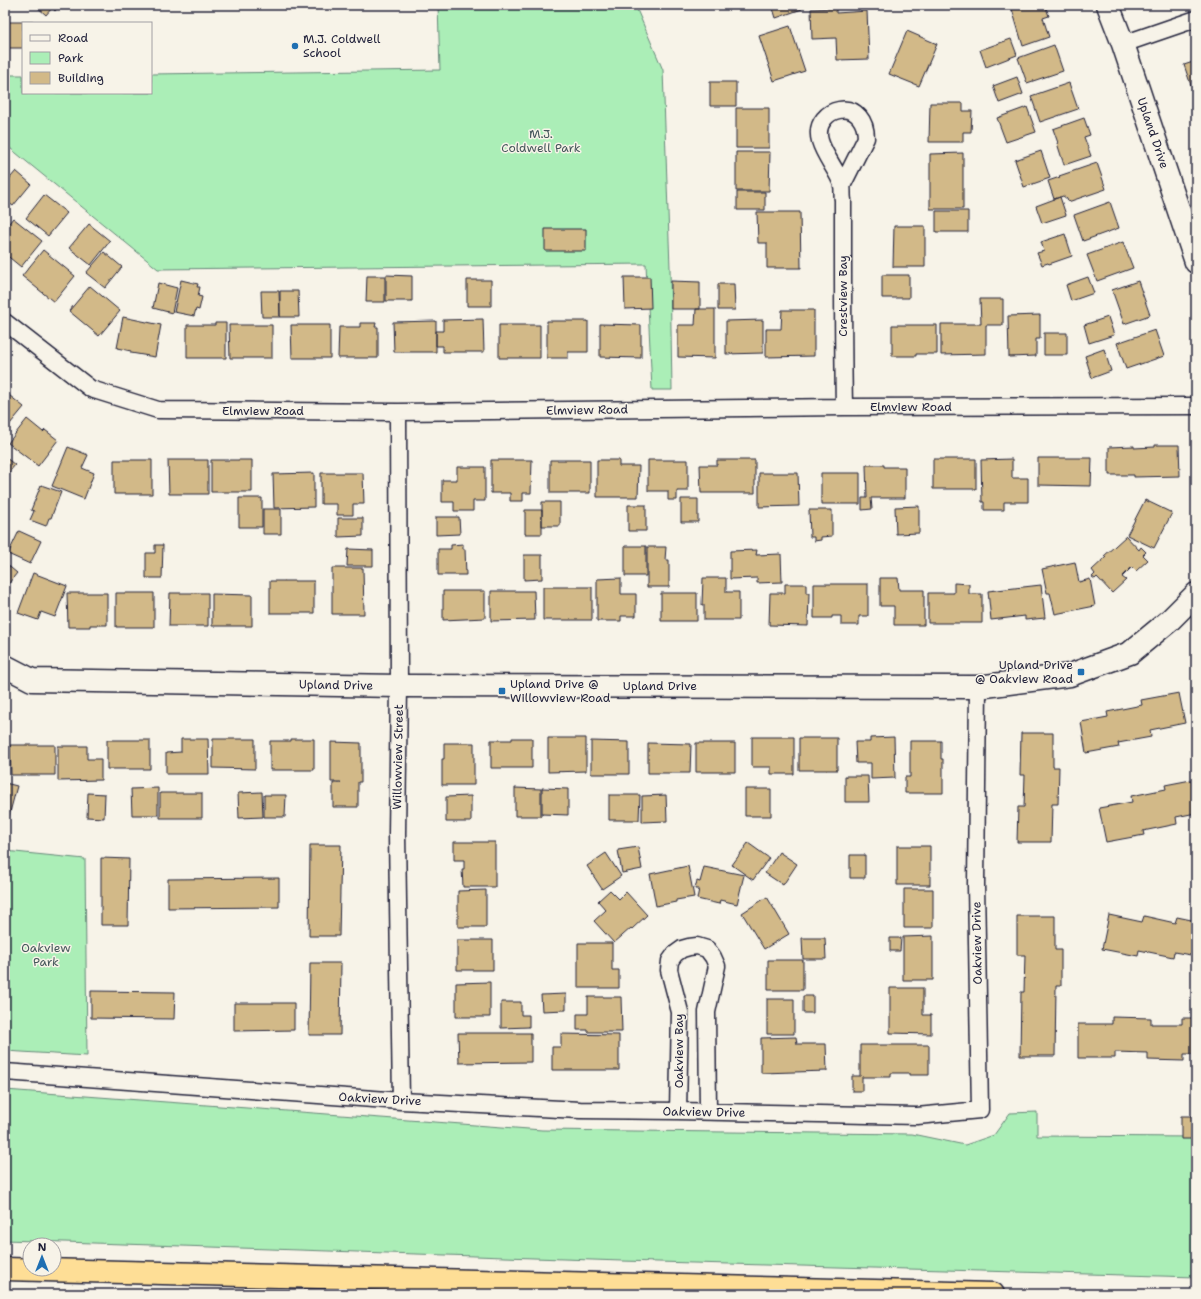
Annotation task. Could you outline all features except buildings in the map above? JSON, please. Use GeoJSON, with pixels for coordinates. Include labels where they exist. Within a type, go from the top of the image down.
{"type":"FeatureCollection","features":[{"type":"Feature","properties":{"kind":"highway"},"geometry":{"type":"LineString","coordinates":[[5,1269],[993,1294]]}},
{"type":"Feature","properties":{"kind":"street","name":"Upland Drive"},"geometry":{"type":"LineString","coordinates":[[1108,5],[1123,44],[1196,262]]}},
{"type":"Feature","properties":{"kind":"street"},"geometry":{"type":"LineString","coordinates":[[1123,44],[1196,18]]}},
{"type":"Feature","properties":{"kind":"street","name":"Crestview Bay"},"geometry":{"type":"LineString","coordinates":[[842,186],[844,407]]}},
{"type":"Feature","properties":{"kind":"street","name":"Elmview Road"},"geometry":{"type":"LineString","coordinates":[[5,322],[91,389],[158,410],[398,412],[844,407],[1196,406]]}},
{"type":"Feature","properties":{"kind":"street","name":"Willowview Street"},"geometry":{"type":"LineString","coordinates":[[398,412],[399,686],[397,834],[401,1101]]}},
{"type":"Feature","properties":{"kind":"street","name":"Upland Drive"},"geometry":{"type":"LineString","coordinates":[[5,666],[32,680],[399,686],[978,686],[1070,675],[1130,653],[1170,620],[1196,594]]}},
{"type":"Feature","properties":{"kind":"street","name":"Oakview Drive"},"geometry":{"type":"LineString","coordinates":[[5,1072],[401,1101],[580,1110],[708,1111],[917,1116],[980,1110],[976,885],[978,686]]}},
{"type":"Feature","properties":{"kind":"street","name":"Oakview Bay"},"geometry":{"type":"LineString","coordinates":[[678,1111],[680,1012],[669,970],[670,961],[675,954],[682,949],[697,946],[707,949],[713,956],[717,966],[707,1012],[708,1111]]}},
{"type":"Feature","properties":{"kind":"green space","name":"M.J. Coldwell Park"},"geometry":{"type":"Polygon","coordinates":[[[438,5],[635,5],[663,70],[670,268],[672,390],[652,390],[646,264],[158,269],[5,144],[5,75],[22,75],[22,94],[152,94],[152,74],[440,70],[438,5]]]}},
{"type":"Feature","properties":{"kind":"green space","name":"Oakview Park"},"geometry":{"type":"Polygon","coordinates":[[[5,851],[85,859],[87,1056],[5,1051],[5,851]]]}},
{"type":"Feature","properties":{"kind":"green space"},"geometry":{"type":"Polygon","coordinates":[[[5,1090],[542,1130],[912,1134],[965,1145],[994,1135],[1010,1113],[1037,1112],[1037,1136],[1196,1137],[1196,1277],[622,1261],[62,1242],[62,1237],[22,1237],[22,1241],[5,1240],[5,1090]]]}},
{"type":"Feature","properties":{"kind":"place","name":"M.J. Coldwell School"},"geometry":{"type":"Point","coordinates":[295,46]}},
{"type":"Feature","properties":{"kind":"place","name":"Upland Drive @ Oakview Road"},"geometry":{"type":"Point","coordinates":[1081,672]}},
{"type":"Feature","properties":{"kind":"place","name":"Upland Drive @ Willowview Road"},"geometry":{"type":"Point","coordinates":[502,691]}}]}
